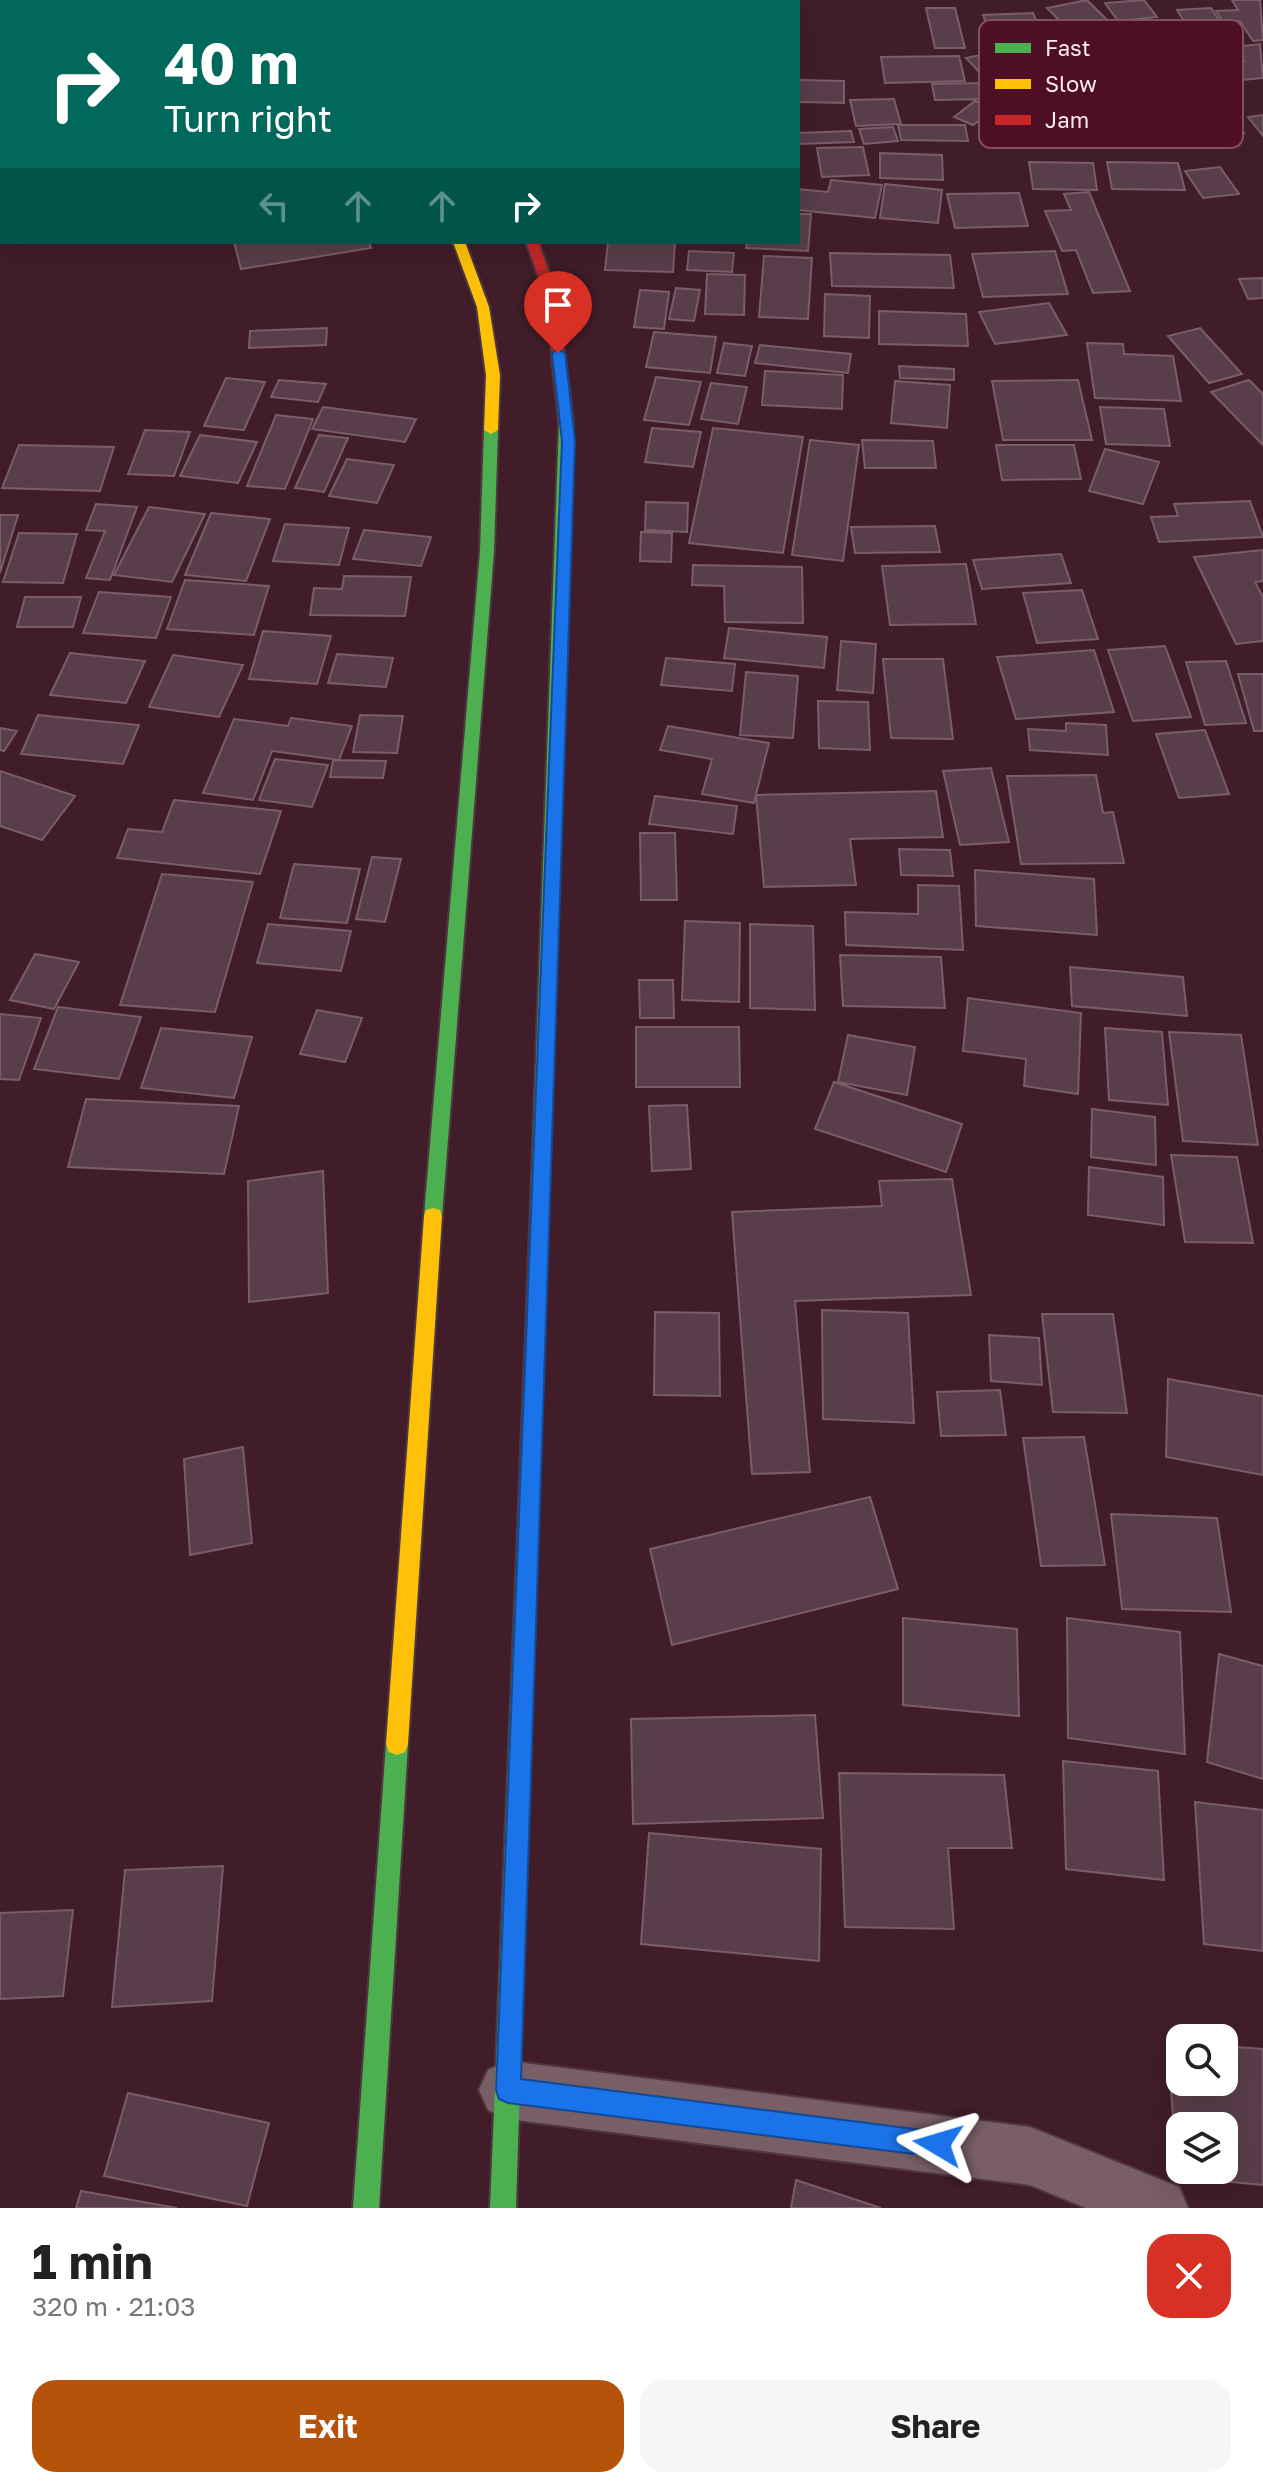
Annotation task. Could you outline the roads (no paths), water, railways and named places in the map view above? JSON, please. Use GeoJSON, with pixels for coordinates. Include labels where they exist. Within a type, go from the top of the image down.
{"type":"FeatureCollection","features":[{"type":"Feature","properties":{"kind":"main road"},"geometry":{"type":"LineString","coordinates":[[366,2208],[431,1238],[487,551],[493,375],[483,307],[460,244]]}},
{"type":"Feature","properties":{"kind":"main road"},"geometry":{"type":"LineString","coordinates":[[503,2208],[568,441],[551,294],[533,244]]}},
{"type":"Feature","properties":{"kind":"street"},"geometry":{"type":"LineString","coordinates":[[508,2090],[1030,2156],[1158,2208]]}}]}
